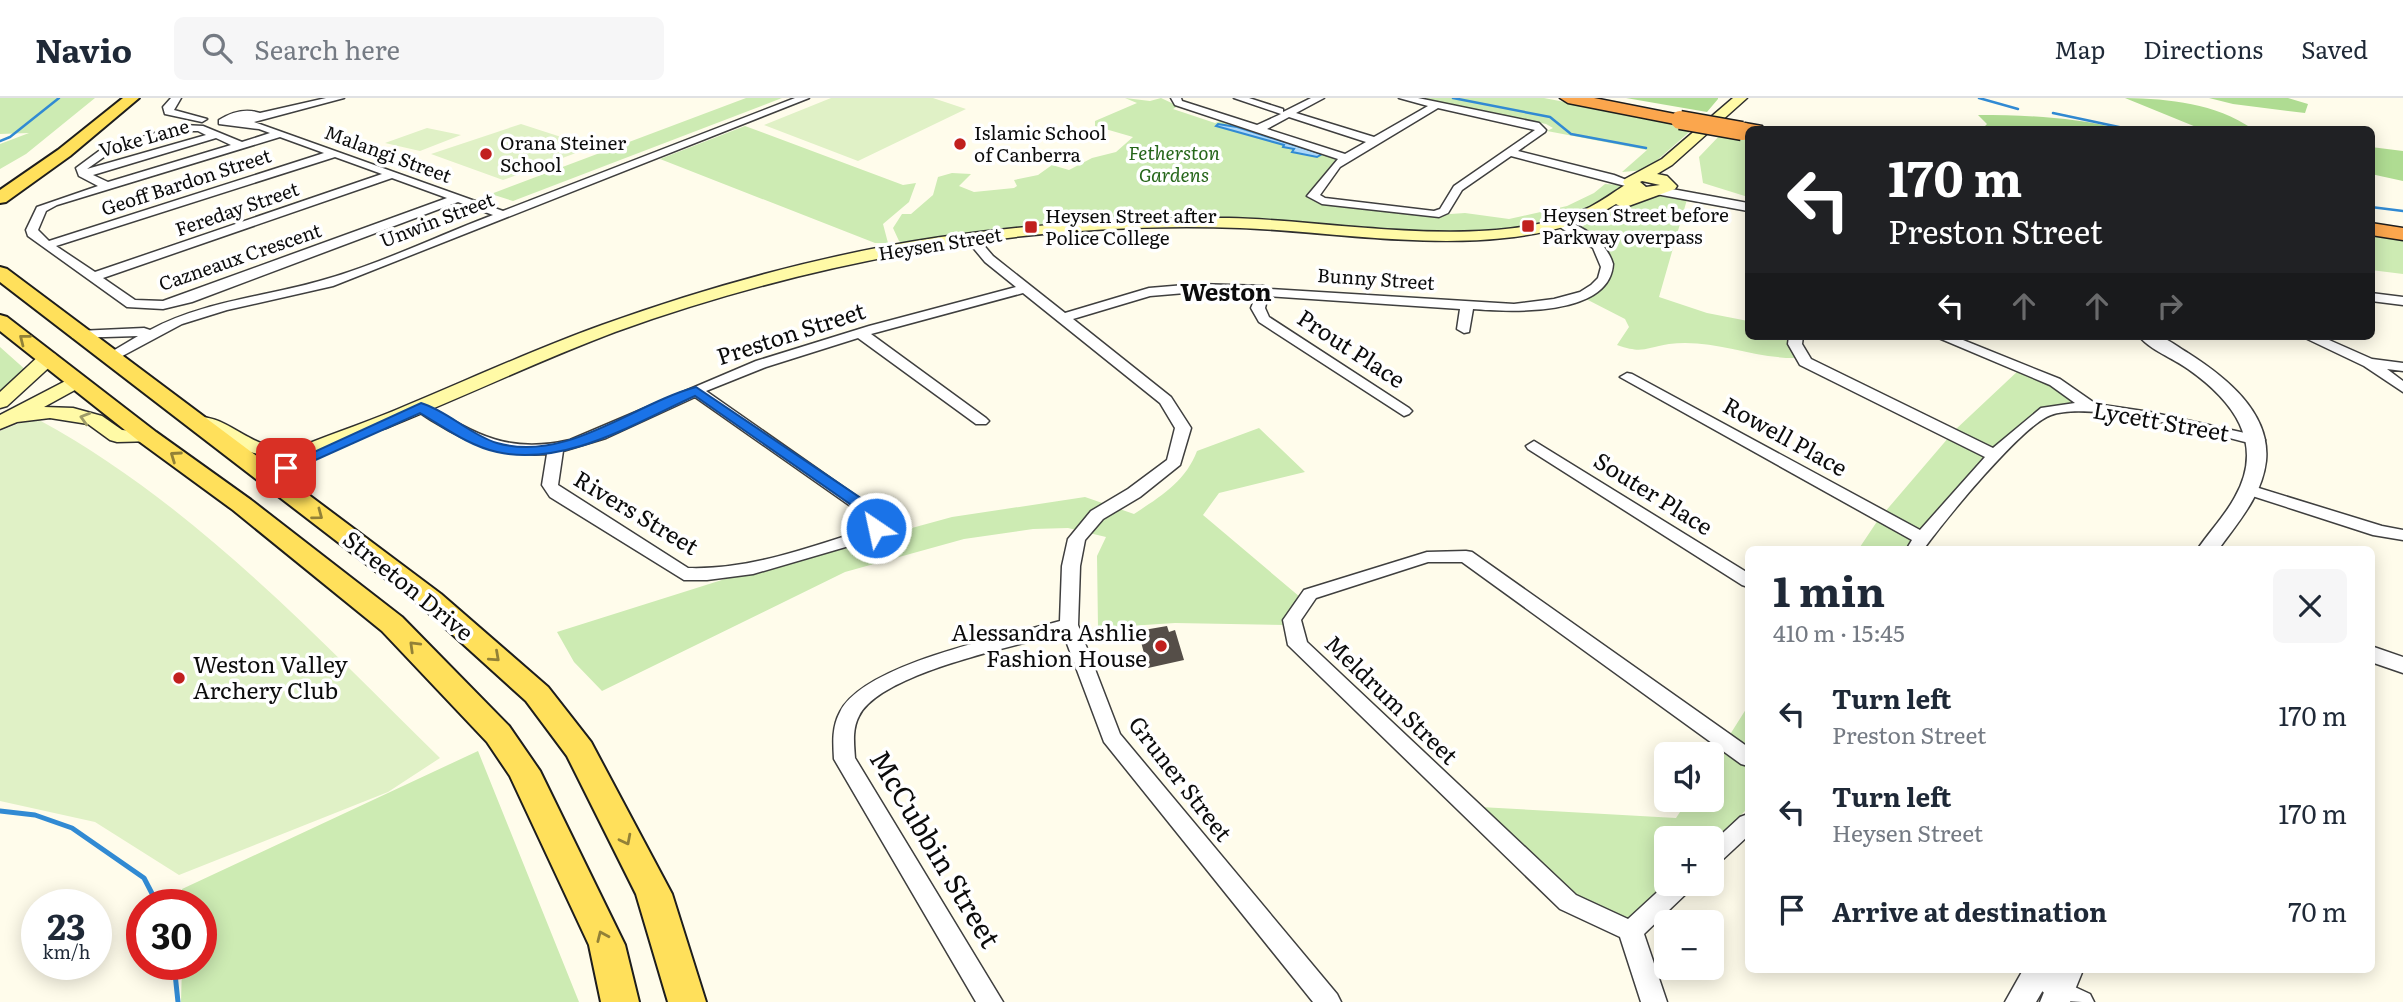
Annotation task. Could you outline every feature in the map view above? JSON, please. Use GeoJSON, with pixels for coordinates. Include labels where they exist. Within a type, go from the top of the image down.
{"type":"FeatureCollection","features":[{"type":"Feature","properties":{"kind":"highway"},"geometry":{"type":"LineString","coordinates":[[1568,98],[1745,129]]}},
{"type":"Feature","properties":{"kind":"highway"},"geometry":{"type":"LineString","coordinates":[[1588,98],[1681,118]]}},
{"type":"Feature","properties":{"kind":"highway"},"geometry":{"type":"LineString","coordinates":[[2375,228],[2403,231]]}},
{"type":"Feature","properties":{"kind":"main road"},"geometry":{"type":"LineString","coordinates":[[0,182],[43,154],[115,98]]}},
{"type":"Feature","properties":{"kind":"main road"},"geometry":{"type":"LineString","coordinates":[[0,198],[64,153],[132,98]]}},
{"type":"Feature","properties":{"kind":"main road","name":"Heysen Street"},"geometry":{"type":"LineString","coordinates":[[272,481],[280,470],[322,449],[606,330],[714,294],[802,270],[971,238],[1061,228],[1239,223],[1459,235],[1565,225],[1649,183],[1667,162],[1741,98]]}},
{"type":"Feature","properties":{"kind":"main road"},"geometry":{"type":"LineString","coordinates":[[1649,183],[1667,162]]}},
{"type":"Feature","properties":{"kind":"main road","name":"Streeton Drive"},"geometry":{"type":"LineString","coordinates":[[0,273],[78,335],[431,600],[537,694],[580,750],[654,894],[687,1002]]}},
{"type":"Feature","properties":{"kind":"main road","name":"Streeton Drive"},"geometry":{"type":"LineString","coordinates":[[0,321],[148,437],[204,475],[392,624],[498,734],[524,771],[607,945],[620,1002]]}},
{"type":"Feature","properties":{"kind":"main road"},"geometry":{"type":"LineString","coordinates":[[4,414],[48,358]]}},
{"type":"Feature","properties":{"kind":"main road"},"geometry":{"type":"LineString","coordinates":[[4,414],[111,360]]}},
{"type":"Feature","properties":{"kind":"main road"},"geometry":{"type":"LineString","coordinates":[[4,414],[73,414],[95,420],[117,436],[148,437]]}},
{"type":"Feature","properties":{"kind":"main road"},"geometry":{"type":"LineString","coordinates":[[195,422],[223,429],[253,447],[279,452],[322,449]]}},
{"type":"Feature","properties":{"kind":"main road"},"geometry":{"type":"LineString","coordinates":[[204,475],[227,481],[272,481]]}},
{"type":"Feature","properties":{"kind":"main road"},"geometry":{"type":"LineString","coordinates":[[272,481],[247,489],[247,496],[281,522],[287,540]]}},
{"type":"Feature","properties":{"kind":"street"},"geometry":{"type":"LineString","coordinates":[[176,98],[167,107],[169,113],[210,119],[257,117],[339,98]]}},
{"type":"Feature","properties":{"kind":"street","name":"Unwin Street"},"geometry":{"type":"LineString","coordinates":[[78,335],[129,335],[158,330],[196,316],[328,283],[804,98]]}},
{"type":"Feature","properties":{"kind":"street"},"geometry":{"type":"LineString","coordinates":[[1176,98],[1178,103],[1346,158]]}},
{"type":"Feature","properties":{"kind":"street"},"geometry":{"type":"LineString","coordinates":[[1239,98],[1375,141]]}},
{"type":"Feature","properties":{"kind":"street"},"geometry":{"type":"LineString","coordinates":[[1283,112],[1304,98]]}},
{"type":"Feature","properties":{"kind":"street"},"geometry":{"type":"LineString","coordinates":[[1252,127],[1319,98]]}},
{"type":"Feature","properties":{"kind":"street"},"geometry":{"type":"LineString","coordinates":[[1404,98],[1436,104],[1530,123],[1542,128],[1458,188],[1444,211],[1435,215],[1322,201],[1313,196],[1336,165],[1436,104]]}},
{"type":"Feature","properties":{"kind":"street","name":"Malangi Street"},"geometry":{"type":"LineString","coordinates":[[232,119],[257,117],[281,133],[504,215]]}},
{"type":"Feature","properties":{"kind":"street"},"geometry":{"type":"LineString","coordinates":[[107,186],[83,174],[81,168],[97,155],[112,148],[189,128],[199,128],[241,145]]}},
{"type":"Feature","properties":{"kind":"street"},"geometry":{"type":"LineString","coordinates":[[47,245],[34,236],[32,230],[41,209],[281,133]]}},
{"type":"Feature","properties":{"kind":"street","name":"Voke Lane"},"geometry":{"type":"LineString","coordinates":[[83,174],[216,135]]}},
{"type":"Feature","properties":{"kind":"street"},"geometry":{"type":"LineString","coordinates":[[1513,151],[1610,177],[1649,183],[1745,206]]}},
{"type":"Feature","properties":{"kind":"street","name":"Geoff Bardon Street"},"geometry":{"type":"LineString","coordinates":[[47,245],[335,153]]}},
{"type":"Feature","properties":{"kind":"street","name":"Fereday Street"},"geometry":{"type":"LineString","coordinates":[[93,277],[393,174]]}},
{"type":"Feature","properties":{"kind":"street","name":"Cazneaux Crescent"},"geometry":{"type":"LineString","coordinates":[[47,245],[132,304],[163,305],[458,198]]}},
{"type":"Feature","properties":{"kind":"street","name":"Bunny Street"},"geometry":{"type":"LineString","coordinates":[[1061,318],[1149,292],[1198,288],[1264,290],[1514,309],[1544,306],[1577,298],[1597,288],[1607,275],[1608,263],[1597,244],[1565,225]]}},
{"type":"Feature","properties":{"kind":"street","name":"Gruner Street"},"geometry":{"type":"LineString","coordinates":[[971,238],[989,259],[1166,400],[1183,428],[1174,462],[1134,493],[1097,515],[1077,539],[1071,566],[1069,625],[1111,737],[1328,1002]]}},
{"type":"Feature","properties":{"kind":"street","name":"Preston Street"},"geometry":{"type":"LineString","coordinates":[[421,407],[476,440],[498,448],[529,451],[556,447],[583,441],[724,378],[861,334],[1025,288]]}},
{"type":"Feature","properties":{"kind":"street","name":"Prout Place"},"geometry":{"type":"LineString","coordinates":[[1264,290],[1258,308],[1264,319],[1404,411]]}},
{"type":"Feature","properties":{"kind":"street"},"geometry":{"type":"LineString","coordinates":[[2375,298],[2403,301]]}},
{"type":"Feature","properties":{"kind":"street"},"geometry":{"type":"LineString","coordinates":[[1464,329],[1467,306]]}},
{"type":"Feature","properties":{"kind":"street","name":"Unwin Street"},"geometry":{"type":"LineString","coordinates":[[111,360],[196,316]]}},
{"type":"Feature","properties":{"kind":"street","name":"Unwin Street"},"geometry":{"type":"LineString","coordinates":[[111,360],[158,330]]}},
{"type":"Feature","properties":{"kind":"street"},"geometry":{"type":"LineString","coordinates":[[861,334],[981,421]]}},
{"type":"Feature","properties":{"kind":"street"},"geometry":{"type":"LineString","coordinates":[[1796,340],[1805,362],[1996,456]]}},
{"type":"Feature","properties":{"kind":"street"},"geometry":{"type":"LineString","coordinates":[[1951,340],[2055,382],[2091,408]]}},
{"type":"Feature","properties":{"kind":"street"},"geometry":{"type":"LineString","coordinates":[[2154,340],[2188,360],[2217,382],[2239,404],[2257,440],[2257,465],[2249,490],[2210,546]]}},
{"type":"Feature","properties":{"kind":"street"},"geometry":{"type":"LineString","coordinates":[[2317,340],[2369,363],[2403,388]]}},
{"type":"Feature","properties":{"kind":"street"},"geometry":{"type":"LineString","coordinates":[[2369,363],[2403,367]]}},
{"type":"Feature","properties":{"kind":"street","name":"Rowell Place"},"geometry":{"type":"LineString","coordinates":[[1627,377],[1918,544]]}},
{"type":"Feature","properties":{"kind":"street","name":"Rivers Street"},"geometry":{"type":"LineString","coordinates":[[556,447],[550,485],[556,493],[684,574],[708,576],[753,568],[867,535],[876,528],[878,517],[696,391]]}},
{"type":"Feature","properties":{"kind":"street","name":"Lycett Street"},"geometry":{"type":"LineString","coordinates":[[1918,544],[2028,422],[2045,411],[2091,408],[2257,440]]}},
{"type":"Feature","properties":{"kind":"street","name":"Souter Place"},"geometry":{"type":"LineString","coordinates":[[1534,446],[1745,579]]}},
{"type":"Feature","properties":{"kind":"street"},"geometry":{"type":"LineString","coordinates":[[2249,490],[2379,531],[2403,534]]}},
{"type":"Feature","properties":{"kind":"street","name":"Meldrum Street"},"geometry":{"type":"LineString","coordinates":[[1631,931],[1568,902],[1298,645],[1292,620],[1310,594],[1427,556],[1466,555],[1745,756]]}},
{"type":"Feature","properties":{"kind":"street","name":"McCubbin Street"},"geometry":{"type":"LineString","coordinates":[[990,1002],[845,759],[843,735],[855,706],[877,684],[1069,625]]}},
{"type":"Feature","properties":{"kind":"street"},"geometry":{"type":"LineString","coordinates":[[2375,655],[2403,664]]}},
{"type":"Feature","properties":{"kind":"street"},"geometry":{"type":"LineString","coordinates":[[1724,845],[1745,826]]}},
{"type":"Feature","properties":{"kind":"street"},"geometry":{"type":"LineString","coordinates":[[1654,1002],[1636,954],[1631,931],[1668,896]]}},
{"type":"Feature","properties":{"kind":"green space"},"geometry":{"type":"Polygon","coordinates":[[[0,98],[95,98],[26,154],[0,169],[0,144],[29,133],[0,134],[0,98]]]}},
{"type":"Feature","properties":{"kind":"green space"},"geometry":{"type":"Polygon","coordinates":[[[746,98],[782,98],[513,201],[491,194],[746,98]]]}},
{"type":"Feature","properties":{"kind":"green space"},"geometry":{"type":"Polygon","coordinates":[[[831,98],[933,98],[966,109],[858,161],[764,125],[831,98]]]}},
{"type":"Feature","properties":{"kind":"green space","name":"Fetherston Gardens"},"geometry":{"type":"Polygon","coordinates":[[[1125,98],[1150,101],[1161,98],[1178,106],[1173,109],[1215,123],[1222,120],[1336,158],[1309,192],[1312,200],[1323,203],[1421,216],[1465,213],[1509,219],[1567,206],[1594,193],[1605,184],[1623,185],[1623,189],[1590,209],[1549,222],[1504,229],[1406,230],[1275,221],[1141,220],[903,244],[899,241],[893,228],[902,214],[911,214],[933,195],[938,177],[952,173],[971,174],[959,186],[974,192],[1014,188],[1017,186],[1014,180],[1038,175],[1052,165],[1069,170],[1092,158],[1116,152],[1133,137],[1095,126],[1095,121],[1137,103],[1125,98]]]}},
{"type":"Feature","properties":{"kind":"green space"},"geometry":{"type":"Polygon","coordinates":[[[1418,98],[1544,98],[1695,127],[1646,170],[1622,172],[1647,150],[1547,131],[1553,128],[1546,124],[1418,98]]]}},
{"type":"Feature","properties":{"kind":"green space"},"geometry":{"type":"Polygon","coordinates":[[[1626,98],[1718,98],[1718,99],[1707,112],[1626,98]]]}},
{"type":"Feature","properties":{"kind":"green space"},"geometry":{"type":"Polygon","coordinates":[[[2125,98],[2192,104],[2223,113],[2248,126],[2194,126],[2125,98]]]}},
{"type":"Feature","properties":{"kind":"green space"},"geometry":{"type":"Polygon","coordinates":[[[2209,98],[2288,98],[2308,104],[2305,113],[2233,104],[2209,98]]]}},
{"type":"Feature","properties":{"kind":"green space"},"geometry":{"type":"Polygon","coordinates":[[[1978,115],[2049,118],[2105,126],[1985,126],[1987,124],[1978,115]]]}},
{"type":"Feature","properties":{"kind":"green space"},"geometry":{"type":"Polygon","coordinates":[[[521,124],[592,147],[503,180],[431,154],[521,124]]]}},
{"type":"Feature","properties":{"kind":"green space"},"geometry":{"type":"Polygon","coordinates":[[[745,126],[903,185],[916,183],[909,202],[883,224],[888,243],[875,243],[660,159],[745,126]]]}},
{"type":"Feature","properties":{"kind":"green space"},"geometry":{"type":"Polygon","coordinates":[[[427,128],[461,135],[420,151],[385,143],[427,128]]]}},
{"type":"Feature","properties":{"kind":"green space"},"geometry":{"type":"Polygon","coordinates":[[[1722,133],[1745,137],[1745,196],[1703,183],[1699,157],[1722,133]]]}},
{"type":"Feature","properties":{"kind":"green space"},"geometry":{"type":"Polygon","coordinates":[[[2375,148],[2403,151],[2403,181],[2375,175],[2375,148]]]}},
{"type":"Feature","properties":{"kind":"green space"},"geometry":{"type":"Polygon","coordinates":[[[1640,193],[1688,196],[1659,297],[1707,313],[1745,320],[1745,340],[1792,340],[1797,358],[1701,344],[1669,344],[1638,350],[1617,345],[1629,327],[1625,319],[1586,299],[1609,280],[1613,263],[1603,246],[1580,229],[1588,221],[1627,205],[1640,193]]]}},
{"type":"Feature","properties":{"kind":"green space"},"geometry":{"type":"Polygon","coordinates":[[[2375,231],[2403,235],[2403,274],[2375,270],[2375,231]]]}},
{"type":"Feature","properties":{"kind":"green space"},"geometry":{"type":"Polygon","coordinates":[[[0,347],[28,372],[0,396],[0,347]]]}},
{"type":"Feature","properties":{"kind":"green space"},"geometry":{"type":"Polygon","coordinates":[[[2020,369],[2053,384],[2084,405],[2048,407],[1989,457],[1911,546],[1861,546],[1878,520],[1955,430],[2020,369]]]}},
{"type":"Feature","properties":{"kind":"green space","name":"Weston Valley Archery Club"},"geometry":{"type":"Polygon","coordinates":[[[39,420],[95,453],[201,531],[300,620],[440,758],[388,792],[179,875],[95,822],[0,801],[0,431],[25,421],[39,420]]]}},
{"type":"Feature","properties":{"kind":"green space"},"geometry":{"type":"Polygon","coordinates":[[[1259,428],[1305,472],[1219,493],[1203,515],[1300,597],[1286,625],[1175,623],[1098,628],[1097,556],[1106,537],[1068,528],[1033,529],[964,539],[845,572],[602,691],[574,662],[557,632],[725,579],[952,517],[1085,497],[1134,514],[1179,480],[1197,451],[1259,428]]]}},
{"type":"Feature","properties":{"kind":"green space"},"geometry":{"type":"Polygon","coordinates":[[[1745,711],[1745,811],[1724,832],[1724,826],[1654,826],[1654,896],[1658,896],[1627,926],[1572,894],[1480,807],[1676,818],[1680,812],[1724,812],[1724,744],[1745,711]]]}},
{"type":"Feature","properties":{"kind":"green space"},"geometry":{"type":"Polygon","coordinates":[[[478,751],[579,1002],[181,1002],[182,980],[217,980],[217,889],[182,889],[478,751]]]}},
{"type":"Feature","properties":{"kind":"water"},"geometry":{"type":"Polygon","coordinates":[[[1216,126],[1237,127],[1322,154],[1317,157],[1292,152],[1294,149],[1283,147],[1284,145],[1216,126]]]}},
{"type":"Feature","properties":{"kind":"building","name":"Alessandra Ashlie Fashion House"},"geometry":{"type":"Polygon","coordinates":[[[1167,626],[1169,632],[1175,630],[1184,660],[1148,668],[1138,631],[1167,626]]]}},
{"type":"Feature","properties":{"kind":"waterway"},"geometry":{"type":"LineString","coordinates":[[0,141],[10,137],[59,98]]}},
{"type":"Feature","properties":{"kind":"waterway"},"geometry":{"type":"LineString","coordinates":[[1453,98],[1550,117],[1571,134],[1646,148]]}},
{"type":"Feature","properties":{"kind":"waterway"},"geometry":{"type":"LineString","coordinates":[[1979,98],[2018,109]]}},
{"type":"Feature","properties":{"kind":"waterway"},"geometry":{"type":"LineString","coordinates":[[2053,113],[2114,126]]}},
{"type":"Feature","properties":{"kind":"waterway"},"geometry":{"type":"LineString","coordinates":[[2375,208],[2403,211]]}},
{"type":"Feature","properties":{"kind":"waterway"},"geometry":{"type":"LineString","coordinates":[[0,811],[35,815],[72,828],[144,878],[150,889]]}},
{"type":"Feature","properties":{"kind":"waterway"},"geometry":{"type":"LineString","coordinates":[[176,980],[178,1002]]}},
{"type":"Feature","properties":{"kind":"place","name":"Islamic School of Canberra"},"geometry":{"type":"Point","coordinates":[960,144]}},
{"type":"Feature","properties":{"kind":"place","name":"Orana Steiner School"},"geometry":{"type":"Point","coordinates":[486,154]}},
{"type":"Feature","properties":{"kind":"place","name":"Heysen Street before Parkway overpass"},"geometry":{"type":"Point","coordinates":[1528,226]}},
{"type":"Feature","properties":{"kind":"place","name":"Heysen Street after Police College"},"geometry":{"type":"Point","coordinates":[1031,227]}},
{"type":"Feature","properties":{"kind":"place","name":"Alessandra Ashlie Fashion House"},"geometry":{"type":"Point","coordinates":[1161,646]}},
{"type":"Feature","properties":{"kind":"place","name":"Weston Valley Archery Club"},"geometry":{"type":"Point","coordinates":[179,678]}},
{"type":"Feature","properties":{"kind":"district","name":"Weston"},"geometry":{"type":"Point","coordinates":[1226,293]}},
{"type":"Feature","properties":{"kind":"route"},"geometry":{"type":"LineString","coordinates":[[286,468],[421,407],[476,440],[498,448],[529,451],[583,441],[696,391],[878,517],[876,528]]}}]}
